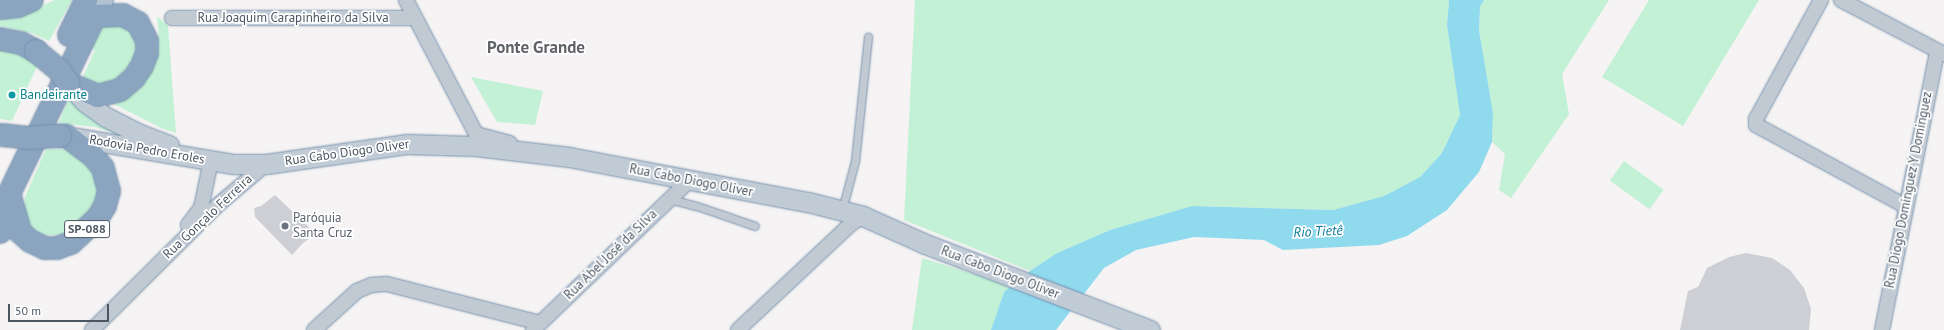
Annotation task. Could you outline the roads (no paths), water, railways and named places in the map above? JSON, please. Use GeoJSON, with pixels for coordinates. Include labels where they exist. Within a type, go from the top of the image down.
{"type":"FeatureCollection","features":[{"type":"Feature","properties":{"kind":"highway"},"geometry":{"type":"LineString","coordinates":[[0,8],[18,6],[32,0]]}},
{"type":"Feature","properties":{"kind":"highway"},"geometry":{"type":"LineString","coordinates":[[0,39],[21,43],[36,51],[59,70],[69,84],[98,96],[120,90],[142,66],[147,41],[138,23],[123,15],[94,5],[5,187],[0,232]]}},
{"type":"Feature","properties":{"kind":"highway"},"geometry":{"type":"LineString","coordinates":[[1,135],[29,138],[63,136]]}},
{"type":"Feature","properties":{"kind":"highway","name":"SP-088"},"geometry":{"type":"LineString","coordinates":[[5,187],[20,232],[30,241],[45,248],[57,248],[71,243],[85,231],[106,206],[109,191],[107,182],[103,168],[93,156],[63,136]]}},
{"type":"Feature","properties":{"kind":"main road","name":"Rodovia Pedro Eroles"},"geometry":{"type":"LineString","coordinates":[[69,84],[94,110],[123,126],[211,161]]}},
{"type":"Feature","properties":{"kind":"main road","name":"Rodovia Pedro Eroles"},"geometry":{"type":"LineString","coordinates":[[63,136],[211,161]]}},
{"type":"Feature","properties":{"kind":"main road","name":"Rua Cabo Diogo Oliver"},"geometry":{"type":"LineString","coordinates":[[211,161],[266,164],[406,144],[476,140],[842,210],[863,216],[922,243],[990,268],[1105,315],[1150,330]]}},
{"type":"Feature","properties":{"kind":"street"},"geometry":{"type":"LineString","coordinates":[[406,0],[476,140]]}},
{"type":"Feature","properties":{"kind":"street"},"geometry":{"type":"LineString","coordinates":[[1822,0],[1756,119],[1759,128],[1905,206]]}},
{"type":"Feature","properties":{"kind":"street"},"geometry":{"type":"LineString","coordinates":[[1841,0],[1940,52]]}},
{"type":"Feature","properties":{"kind":"street","name":"Rua Joaquim Carapinheiro da Silva"},"geometry":{"type":"LineString","coordinates":[[172,18],[414,18]]}},
{"type":"Feature","properties":{"kind":"street","name":"Rua Diogo Dominguez Y Dominguez"},"geometry":{"type":"LineString","coordinates":[[1882,330],[1905,206],[1940,52]]}},
{"type":"Feature","properties":{"kind":"street","name":"Rua Gonçalo Ferreira"},"geometry":{"type":"LineString","coordinates":[[151,272],[201,208],[211,161]]}},
{"type":"Feature","properties":{"kind":"street","name":"Rua Gonçalo Ferreira"},"geometry":{"type":"LineString","coordinates":[[100,327],[151,272],[219,204],[266,164]]}},
{"type":"Feature","properties":{"kind":"street","name":"Rua Abel José da Silva"},"geometry":{"type":"LineString","coordinates":[[540,328],[689,181]]}},
{"type":"Feature","properties":{"kind":"street"},"geometry":{"type":"LineString","coordinates":[[738,330],[851,224],[863,216]]}},
{"type":"Feature","properties":{"kind":"street"},"geometry":{"type":"LineString","coordinates":[[314,330],[357,291],[371,285],[387,284],[540,328]]}},
{"type":"Feature","properties":{"kind":"lane"},"geometry":{"type":"LineString","coordinates":[[842,210],[855,161],[868,37]]}},
{"type":"Feature","properties":{"kind":"lane"},"geometry":{"type":"LineString","coordinates":[[670,199],[698,206],[755,226]]}},
{"type":"Feature","properties":{"kind":"water","name":"Rio Tietê"},"geometry":{"type":"Polygon","coordinates":[[[1449,0],[1484,0],[1480,7],[1479,30],[1493,113],[1492,142],[1479,172],[1447,210],[1407,236],[1379,245],[1283,250],[1264,240],[1194,237],[1136,250],[1104,268],[1056,330],[991,330],[1004,292],[1030,271],[1057,253],[1110,230],[1192,206],[1333,210],[1384,196],[1420,177],[1442,153],[1460,115],[1447,25],[1449,0]]]}},
{"type":"Feature","properties":{"kind":"place","name":"Bandeirante"},"geometry":{"type":"Point","coordinates":[12,95]}},
{"type":"Feature","properties":{"kind":"place","name":"Paróquia Santa Cruz"},"geometry":{"type":"Point","coordinates":[285,226]}},
{"type":"Feature","properties":{"kind":"district","name":"Ponte Grande"},"geometry":{"type":"Point","coordinates":[536,48]}}]}
